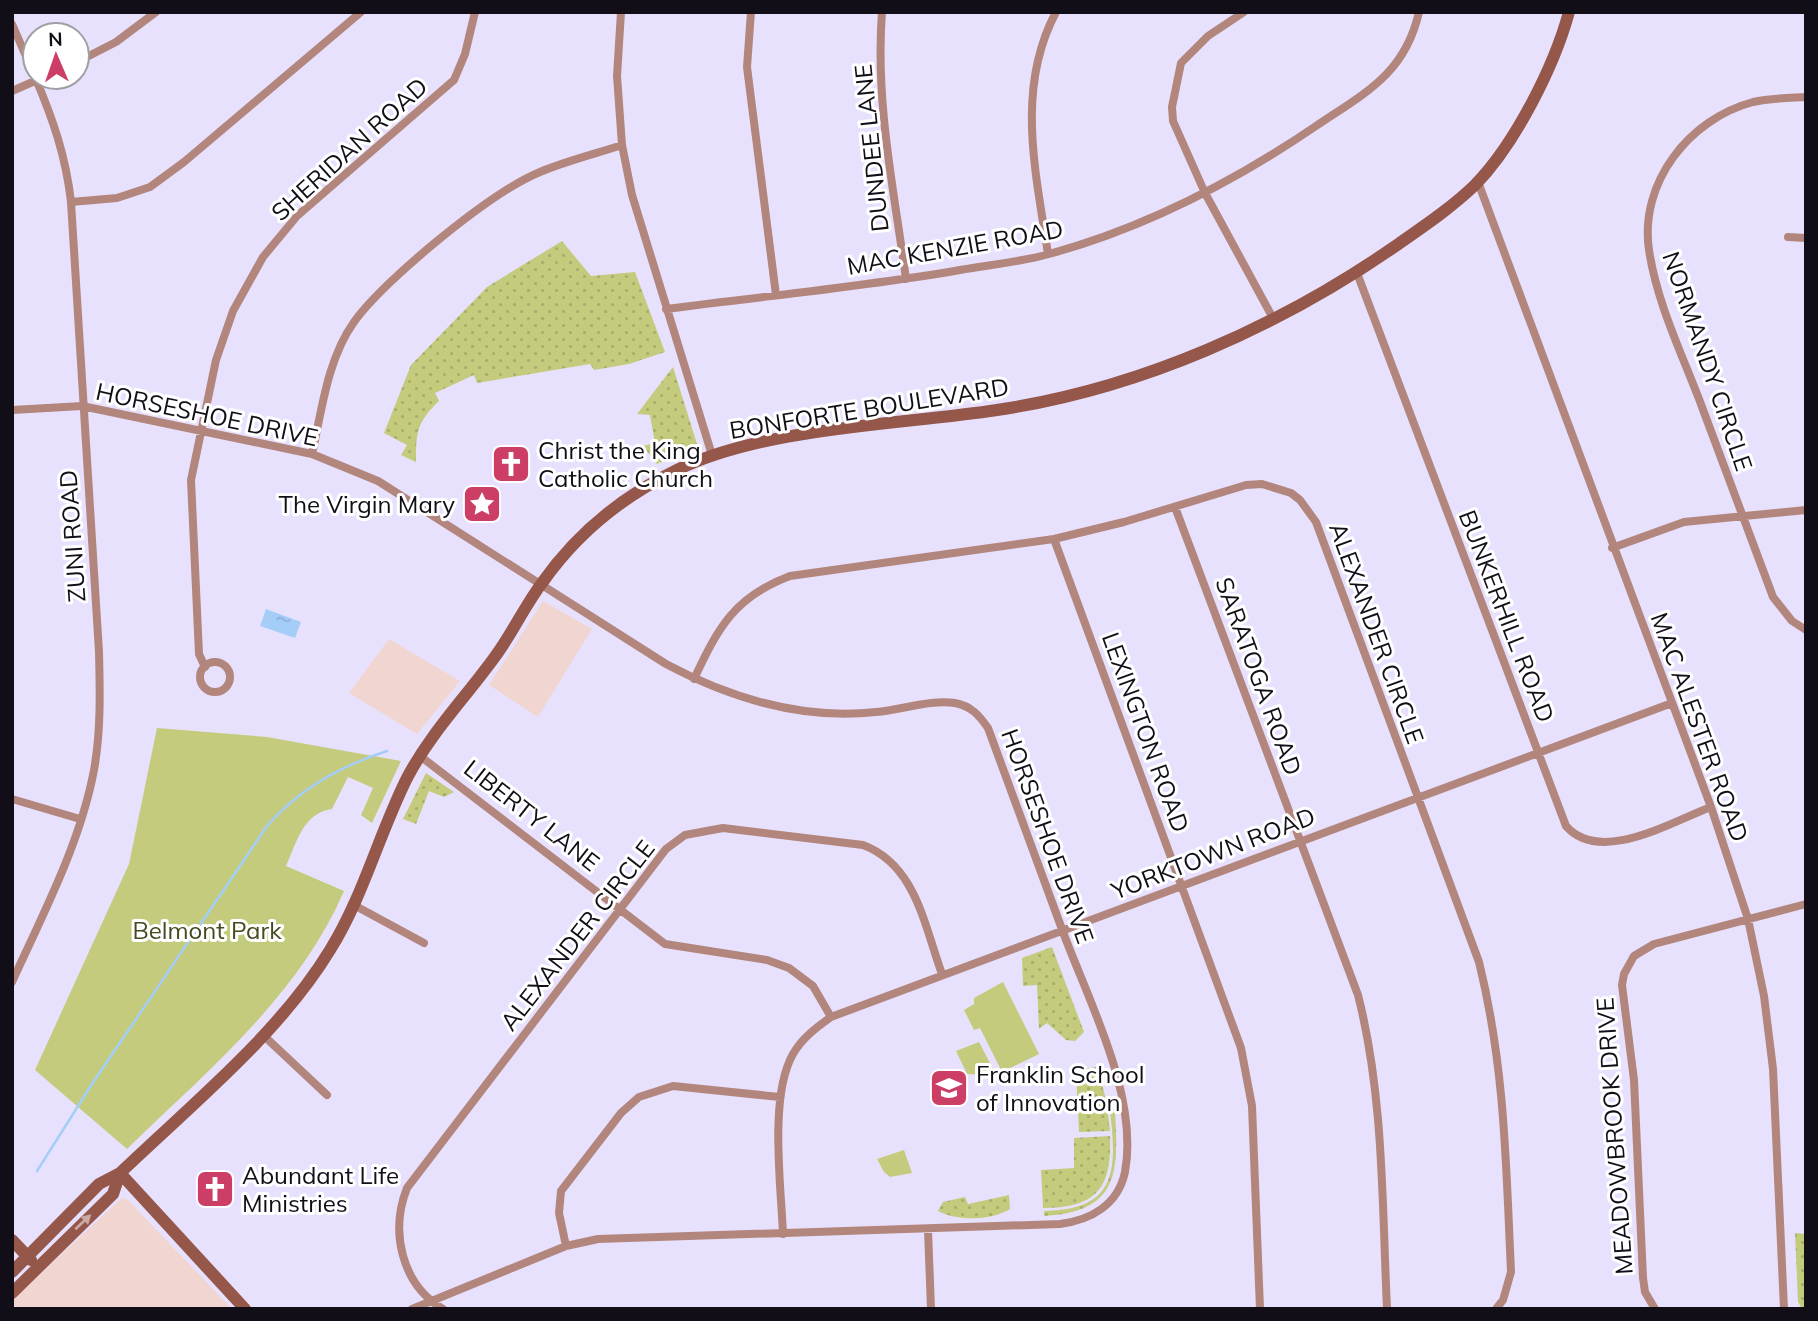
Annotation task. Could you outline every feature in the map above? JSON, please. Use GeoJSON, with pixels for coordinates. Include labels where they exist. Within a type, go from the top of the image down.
{"type":"FeatureCollection","features":[{"type":"Feature","properties":{"kind":"main road","name":"BONFORTE BOULEVARD"},"geometry":{"type":"LineString","coordinates":[[12,1293],[32,1261],[99,1184],[120,1173],[263,1035],[308,983],[332,948],[419,756],[495,658],[541,583],[577,539],[618,505],[650,484],[712,455],[760,443],[1003,410],[1074,394],[1146,373],[1274,320],[1357,273],[1439,215],[1478,182],[1519,125],[1539,88],[1562,39],[1569,12]]}},
{"type":"Feature","properties":{"kind":"main road"},"geometry":{"type":"LineString","coordinates":[[120,1173],[245,1309]]}},
{"type":"Feature","properties":{"kind":"main road"},"geometry":{"type":"LineString","coordinates":[[12,1240],[32,1261]]}},
{"type":"Feature","properties":{"kind":"main road","name":"BONFORTE BOULEVARD"},"geometry":{"type":"LineString","coordinates":[[12,1272],[32,1261]]}},
{"type":"Feature","properties":{"kind":"street"},"geometry":{"type":"LineString","coordinates":[[91,54],[116,41],[156,12]]}},
{"type":"Feature","properties":{"kind":"street"},"geometry":{"type":"LineString","coordinates":[[71,202],[117,198],[150,187],[184,162],[361,12]]}},
{"type":"Feature","properties":{"kind":"street","name":"SHERIDAN ROAD"},"geometry":{"type":"LineString","coordinates":[[205,667],[199,654],[190,510],[191,480],[222,338],[243,290],[263,257],[314,200],[454,80],[465,54],[475,12]]}},
{"type":"Feature","properties":{"kind":"street"},"geometry":{"type":"LineString","coordinates":[[621,12],[617,76],[622,145],[632,195],[712,455]]}},
{"type":"Feature","properties":{"kind":"street"},"geometry":{"type":"LineString","coordinates":[[751,12],[747,67],[776,295]]}},
{"type":"Feature","properties":{"kind":"street","name":"DUNDEE LANE"},"geometry":{"type":"LineString","coordinates":[[882,12],[880,97],[906,279]]}},
{"type":"Feature","properties":{"kind":"street"},"geometry":{"type":"LineString","coordinates":[[1048,254],[1031,132],[1032,82],[1046,30],[1056,12]]}},
{"type":"Feature","properties":{"kind":"street"},"geometry":{"type":"LineString","coordinates":[[1244,12],[1192,49],[1181,63],[1176,78],[1173,121],[1205,193],[1274,320]]}},
{"type":"Feature","properties":{"kind":"street","name":"MAC KENZIE ROAD"},"geometry":{"type":"LineString","coordinates":[[666,309],[906,279],[1048,254],[1110,233],[1205,193],[1262,160],[1377,85],[1404,55],[1419,12]]}},
{"type":"Feature","properties":{"kind":"street","name":"ZUNI ROAD"},"geometry":{"type":"LineString","coordinates":[[12,24],[21,43]]}},
{"type":"Feature","properties":{"kind":"street","name":"ZUNI ROAD"},"geometry":{"type":"LineString","coordinates":[[12,982],[66,863],[94,770],[100,711],[99,652],[71,202],[66,164],[57,128],[43,91]]}},
{"type":"Feature","properties":{"kind":"street","name":"NORMANDY CIRCLE"},"geometry":{"type":"LineString","coordinates":[[1806,97],[1752,102],[1715,118],[1696,131],[1671,159],[1654,195],[1649,213],[1648,247],[1657,288],[1773,597],[1792,621],[1806,630]]}},
{"type":"Feature","properties":{"kind":"street"},"geometry":{"type":"LineString","coordinates":[[312,454],[331,368],[353,323],[390,283],[499,193],[540,172],[622,145]]}},
{"type":"Feature","properties":{"kind":"street","name":"MAC ALESTER ROAD"},"geometry":{"type":"LineString","coordinates":[[1478,182],[1612,548],[1711,807],[1748,919],[1764,996],[1773,1069],[1784,1309]]}},
{"type":"Feature","properties":{"kind":"street"},"geometry":{"type":"LineString","coordinates":[[1788,237],[1806,238]]}},
{"type":"Feature","properties":{"kind":"street","name":"BUNKERHILL ROAD"},"geometry":{"type":"LineString","coordinates":[[1357,273],[1562,818],[1581,839],[1607,844],[1711,807]]}},
{"type":"Feature","properties":{"kind":"street","name":"HORSESHOE DRIVE"},"geometry":{"type":"LineString","coordinates":[[12,410],[82,406],[312,454],[378,481],[666,664],[694,679],[747,699],[783,707],[853,714],[942,702],[959,703],[977,712],[988,728],[1118,1080],[1126,1146],[1121,1185],[1100,1212],[1074,1223],[928,1230],[597,1239],[566,1246],[412,1309]]}},
{"type":"Feature","properties":{"kind":"street","name":"ALEXANDER CIRCLE"},"geometry":{"type":"LineString","coordinates":[[694,679],[714,637],[729,615],[768,584],[790,576],[1054,539],[1175,507],[1232,488],[1262,484],[1291,493],[1305,506],[1316,522],[1479,962],[1496,1034],[1502,1084],[1511,1272],[1503,1300],[1496,1309]]}},
{"type":"Feature","properties":{"kind":"street","name":"SARATOGA ROAD"},"geometry":{"type":"LineString","coordinates":[[1175,507],[1358,995],[1367,1031],[1378,1109],[1387,1309]]}},
{"type":"Feature","properties":{"kind":"street"},"geometry":{"type":"LineString","coordinates":[[1612,548],[1684,522],[1806,510]]}},
{"type":"Feature","properties":{"kind":"street","name":"LEXINGTON ROAD"},"geometry":{"type":"LineString","coordinates":[[1054,539],[1235,1027],[1247,1072],[1254,1135],[1260,1309]]}},
{"type":"Feature","properties":{"kind":"street","name":"YORKTOWN ROAD"},"geometry":{"type":"LineString","coordinates":[[783,1234],[780,1097],[793,1054],[814,1029],[831,1017],[1672,703]]}},
{"type":"Feature","properties":{"kind":"street","name":"LIBERTY LANE"},"geometry":{"type":"LineString","coordinates":[[419,756],[671,946],[746,956],[789,968],[813,986],[831,1017]]}},
{"type":"Feature","properties":{"kind":"street"},"geometry":{"type":"LineString","coordinates":[[12,799],[80,819]]}},
{"type":"Feature","properties":{"kind":"street","name":"ALEXANDER CIRCLE"},"geometry":{"type":"LineString","coordinates":[[443,1309],[430,1301],[405,1263],[400,1247],[399,1215],[407,1188],[666,849],[685,835],[697,830],[723,828],[863,845],[886,856],[903,872],[942,974]]}},
{"type":"Feature","properties":{"kind":"street"},"geometry":{"type":"LineString","coordinates":[[352,904],[424,943]]}},
{"type":"Feature","properties":{"kind":"street","name":"MEADOWBROOK DRIVE"},"geometry":{"type":"LineString","coordinates":[[1655,1309],[1645,1292],[1643,1278],[1634,1080],[1623,998],[1624,974],[1634,956],[1654,944],[1806,904]]}},
{"type":"Feature","properties":{"kind":"street"},"geometry":{"type":"LineString","coordinates":[[263,1035],[327,1095]]}},
{"type":"Feature","properties":{"kind":"street"},"geometry":{"type":"LineString","coordinates":[[566,1246],[559,1213],[561,1191],[621,1113],[639,1097],[673,1086],[780,1097]]}},
{"type":"Feature","properties":{"kind":"street"},"geometry":{"type":"LineString","coordinates":[[928,1230],[931,1309]]}},
{"type":"Feature","properties":{"kind":"shaded area"},"geometry":{"type":"Polygon","coordinates":[[[543,601],[592,629],[538,717],[489,685],[543,601]]]}},
{"type":"Feature","properties":{"kind":"shaded area"},"geometry":{"type":"Polygon","coordinates":[[[389,639],[460,681],[417,734],[349,693],[389,639]]]}},
{"type":"Feature","properties":{"kind":"shaded area"},"geometry":{"type":"Polygon","coordinates":[[[122,1198],[128,1200],[232,1309],[12,1309],[12,1300],[122,1198]]]}},
{"type":"Feature","properties":{"kind":"green space"},"geometry":{"type":"Polygon","coordinates":[[[562,241],[591,276],[635,272],[665,352],[629,364],[594,370],[590,364],[477,383],[474,375],[435,393],[439,401],[426,415],[419,428],[416,462],[401,455],[407,445],[384,433],[411,365],[487,287],[562,241]]]}},
{"type":"Feature","properties":{"kind":"green space"},"geometry":{"type":"Polygon","coordinates":[[[673,367],[697,444],[657,464],[643,446],[655,443],[650,415],[637,414],[673,367]]]}},
{"type":"Feature","properties":{"kind":"green space","name":"Belmont Park"},"geometry":{"type":"Polygon","coordinates":[[[157,728],[267,737],[401,761],[372,823],[361,815],[373,788],[348,777],[332,809],[314,816],[302,830],[286,866],[344,891],[325,929],[302,965],[249,1030],[127,1149],[35,1070],[129,864],[157,728]]]}},
{"type":"Feature","properties":{"kind":"green space"},"geometry":{"type":"Polygon","coordinates":[[[426,773],[454,792],[444,797],[429,791],[416,824],[403,819],[426,773]]]}},
{"type":"Feature","properties":{"kind":"green space"},"geometry":{"type":"Polygon","coordinates":[[[1052,947],[1084,1032],[1075,1041],[1066,1040],[1047,1023],[1039,1029],[1037,985],[1023,986],[1022,958],[1052,947]]]}},
{"type":"Feature","properties":{"kind":"green space"},"geometry":{"type":"Polygon","coordinates":[[[1003,982],[1039,1054],[1002,1072],[980,1028],[974,1030],[964,1010],[974,1004],[974,998],[1003,982]]]}},
{"type":"Feature","properties":{"kind":"green space"},"geometry":{"type":"Polygon","coordinates":[[[979,1042],[1000,1082],[987,1075],[967,1074],[956,1051],[979,1042]]]}},
{"type":"Feature","properties":{"kind":"green space"},"geometry":{"type":"Polygon","coordinates":[[[1097,1067],[1106,1099],[1110,1131],[1079,1132],[1076,1070],[1097,1067]]]}},
{"type":"Feature","properties":{"kind":"green space"},"geometry":{"type":"Polygon","coordinates":[[[1110,1110],[1115,1113],[1116,1155],[1114,1172],[1108,1186],[1100,1198],[1086,1207],[1044,1216],[1044,1211],[1068,1209],[1086,1203],[1099,1195],[1107,1183],[1113,1151],[1110,1110]]]}},
{"type":"Feature","properties":{"kind":"green space"},"geometry":{"type":"Polygon","coordinates":[[[1110,1136],[1108,1170],[1097,1192],[1076,1204],[1043,1208],[1041,1170],[1074,1168],[1074,1138],[1110,1136]]]}},
{"type":"Feature","properties":{"kind":"green space"},"geometry":{"type":"Polygon","coordinates":[[[904,1150],[912,1173],[890,1177],[877,1159],[904,1150]]]}},
{"type":"Feature","properties":{"kind":"green space"},"geometry":{"type":"Polygon","coordinates":[[[1009,1195],[1010,1209],[993,1216],[964,1218],[938,1211],[943,1202],[965,1197],[968,1204],[1009,1195]]]}},
{"type":"Feature","properties":{"kind":"green space"},"geometry":{"type":"Polygon","coordinates":[[[1795,1233],[1806,1234],[1806,1307],[1801,1307],[1798,1302],[1795,1233]]]}},
{"type":"Feature","properties":{"kind":"water"},"geometry":{"type":"Polygon","coordinates":[[[266,609],[301,622],[295,638],[260,626],[266,609]]]}},
{"type":"Feature","properties":{"kind":"waterway"},"geometry":{"type":"LineString","coordinates":[[37,1171],[92,1084],[267,826],[293,801],[321,780],[387,751]]}},
{"type":"Feature","properties":{"kind":"place","name":"Christ the King Catholic Church"},"geometry":{"type":"Point","coordinates":[511,464]}},
{"type":"Feature","properties":{"kind":"place","name":"The Virgin Mary"},"geometry":{"type":"Point","coordinates":[482,504]}},
{"type":"Feature","properties":{"kind":"place","name":"Franklin School of Innovation"},"geometry":{"type":"Point","coordinates":[949,1088]}},
{"type":"Feature","properties":{"kind":"place","name":"Abundant Life Ministries"},"geometry":{"type":"Point","coordinates":[215,1189]}}]}
